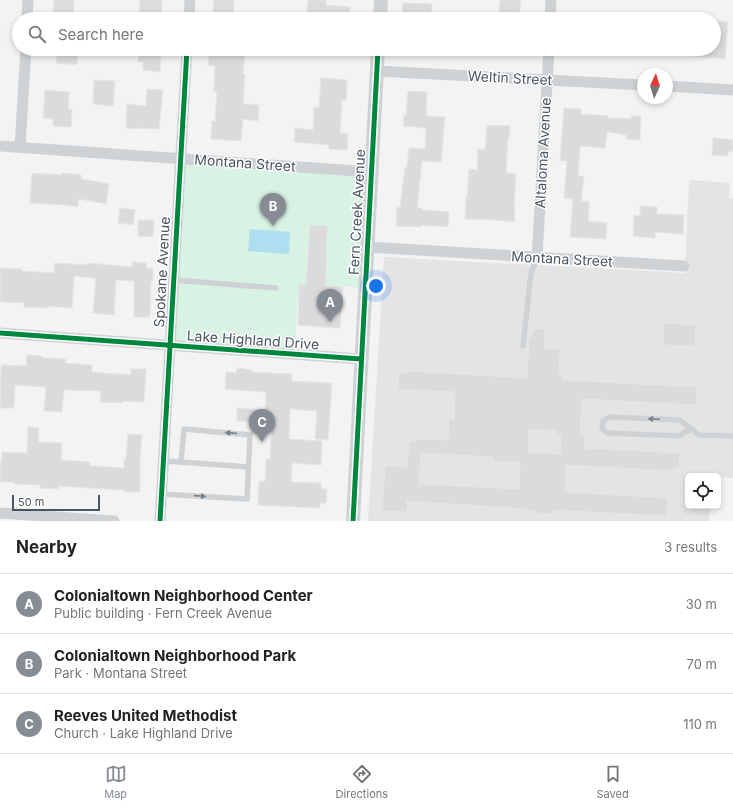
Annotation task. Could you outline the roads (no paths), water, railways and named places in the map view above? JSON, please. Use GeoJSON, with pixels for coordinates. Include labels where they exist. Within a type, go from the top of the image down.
{"type":"FeatureCollection","features":[{"type":"Feature","properties":{"kind":"street"},"geometry":{"type":"LineString","coordinates":[[27,12],[28,0]]}},
{"type":"Feature","properties":{"kind":"street"},"geometry":{"type":"LineString","coordinates":[[189,12],[190,0]]}},
{"type":"Feature","properties":{"kind":"street"},"geometry":{"type":"LineString","coordinates":[[381,12],[382,0]]}},
{"type":"Feature","properties":{"kind":"street"},"geometry":{"type":"LineString","coordinates":[[550,12],[551,0]]}},
{"type":"Feature","properties":{"kind":"street"},"geometry":{"type":"LineString","coordinates":[[20,147],[26,56]]}},
{"type":"Feature","properties":{"kind":"street","name":"Spokane Avenue"},"geometry":{"type":"LineString","coordinates":[[160,521],[187,56]]}},
{"type":"Feature","properties":{"kind":"street","name":"Fern Creek Avenue"},"geometry":{"type":"LineString","coordinates":[[352,521],[378,56]]}},
{"type":"Feature","properties":{"kind":"street","name":"Altaloma Avenue"},"geometry":{"type":"LineString","coordinates":[[537,257],[549,56]]}},
{"type":"Feature","properties":{"kind":"street","name":"Weltin Street"},"geometry":{"type":"LineString","coordinates":[[377,71],[637,85]]}},
{"type":"Feature","properties":{"kind":"street"},"geometry":{"type":"LineString","coordinates":[[673,86],[733,90]]}},
{"type":"Feature","properties":{"kind":"street","name":"Montana Street"},"geometry":{"type":"LineString","coordinates":[[0,146],[371,172]]}},
{"type":"Feature","properties":{"kind":"street","name":"Montana Street"},"geometry":{"type":"LineString","coordinates":[[367,247],[684,266]]}},
{"type":"Feature","properties":{"kind":"street","name":"Lake Highland Drive"},"geometry":{"type":"LineString","coordinates":[[0,333],[361,359]]}},
{"type":"Feature","properties":{"kind":"street"},"geometry":{"type":"LineString","coordinates":[[1,516],[114,521]]}},
{"type":"Feature","properties":{"kind":"lane"},"geometry":{"type":"LineString","coordinates":[[523,346],[531,273],[537,257]]}},
{"type":"Feature","properties":{"kind":"lane"},"geometry":{"type":"LineString","coordinates":[[174,280],[276,288]]}},
{"type":"Feature","properties":{"kind":"lane"},"geometry":{"type":"LineString","coordinates":[[691,429],[679,436],[608,433],[602,429],[603,421],[610,417],[680,420],[699,435],[733,436]]}},
{"type":"Feature","properties":{"kind":"lane"},"geometry":{"type":"LineString","coordinates":[[161,494],[247,499],[250,434],[184,429],[181,462]]}},
{"type":"Feature","properties":{"kind":"lane"},"geometry":{"type":"LineString","coordinates":[[163,461],[248,467]]}},
{"type":"Feature","properties":{"kind":"water"},"geometry":{"type":"Polygon","coordinates":[[[250,229],[290,232],[289,254],[248,251],[250,229]]]}},
{"type":"Feature","properties":{"kind":"place","name":"Colonialtown Neighborhood Park"},"geometry":{"type":"Point","coordinates":[273,226]}},
{"type":"Feature","properties":{"kind":"place","name":"Colonialtown Neighborhood Center"},"geometry":{"type":"Point","coordinates":[330,322]}},
{"type":"Feature","properties":{"kind":"place","name":"Reeves United Methodist"},"geometry":{"type":"Point","coordinates":[262,442]}}]}
